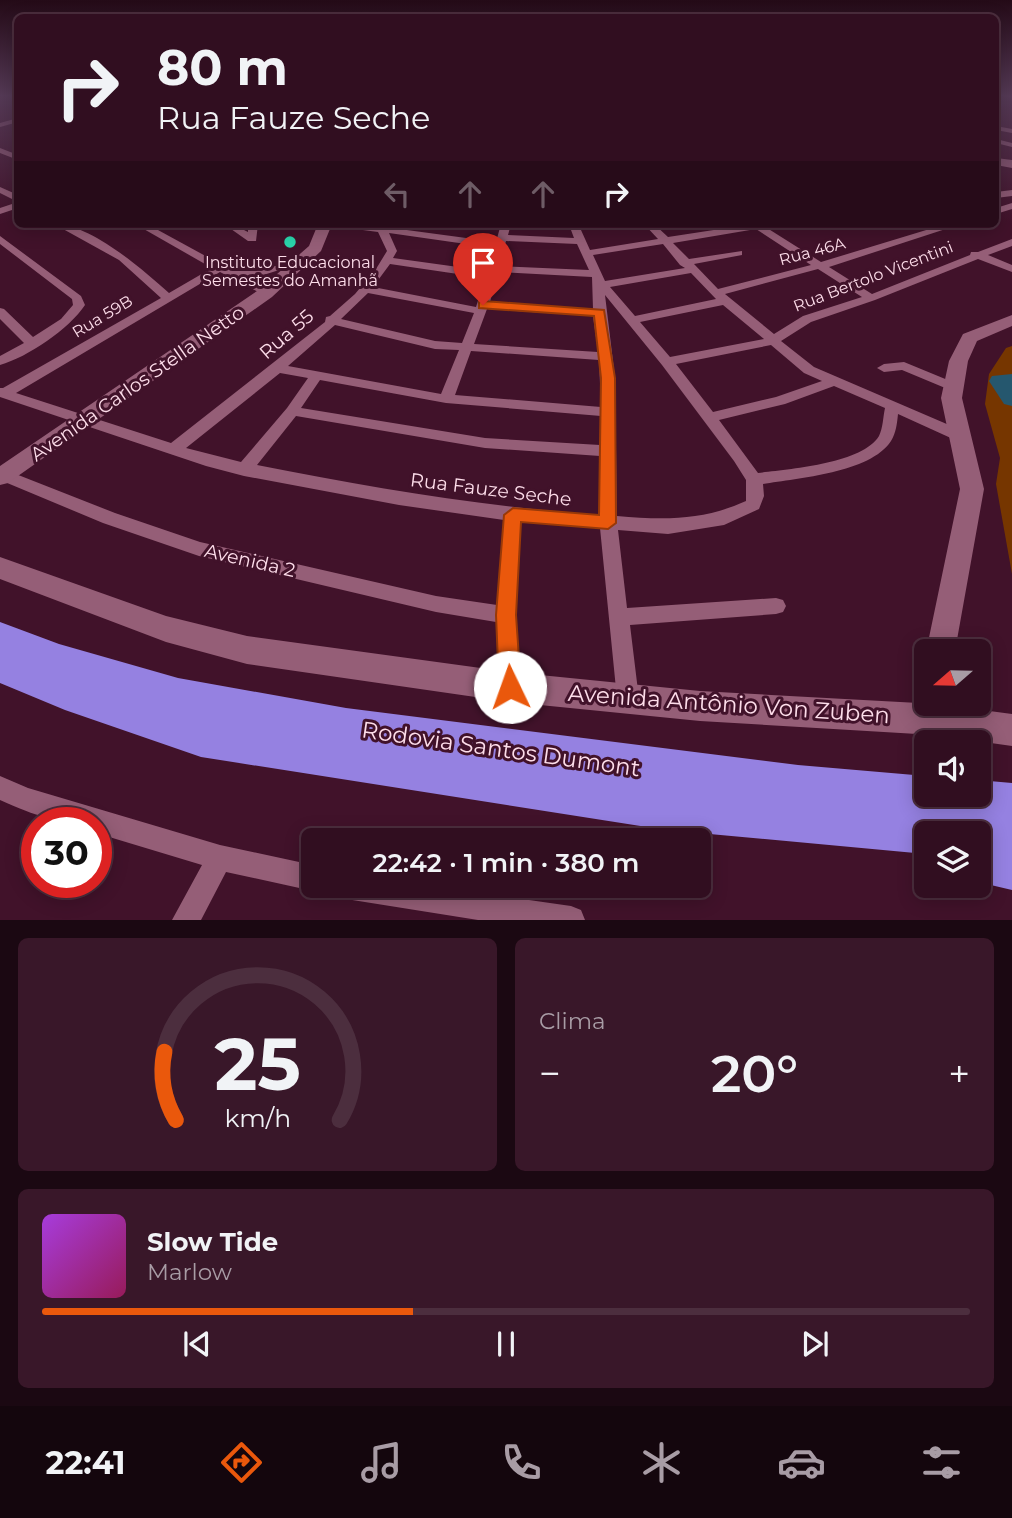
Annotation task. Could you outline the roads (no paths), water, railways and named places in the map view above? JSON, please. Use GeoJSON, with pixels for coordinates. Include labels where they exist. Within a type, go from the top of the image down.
{"type":"FeatureCollection","features":[{"type":"Feature","properties":{"kind":"highway","name":"Rodovia Santos Dumont"},"geometry":{"type":"LineString","coordinates":[[0,639],[59,661],[178,697],[346,728],[771,783],[1012,805]]}},
{"type":"Feature","properties":{"kind":"highway","name":"Rodovia Santos Dumont"},"geometry":{"type":"LineString","coordinates":[[0,665],[65,692],[201,737],[666,808],[914,831]]}},
{"type":"Feature","properties":{"kind":"highway"},"geometry":{"type":"LineString","coordinates":[[810,823],[914,845]]}},
{"type":"Feature","properties":{"kind":"highway"},"geometry":{"type":"LineString","coordinates":[[991,837],[1012,838]]}},
{"type":"Feature","properties":{"kind":"highway"},"geometry":{"type":"LineString","coordinates":[[991,862],[1012,867]]}},
{"type":"Feature","properties":{"kind":"street"},"geometry":{"type":"LineString","coordinates":[[67,228],[123,258],[167,297]]}},
{"type":"Feature","properties":{"kind":"street"},"geometry":{"type":"LineString","coordinates":[[147,228],[262,292],[305,247],[313,228]]}},
{"type":"Feature","properties":{"kind":"street","name":"Avenida Carlos Stella Netto"},"geometry":{"type":"LineString","coordinates":[[1,472],[262,292],[316,248],[324,228]]}},
{"type":"Feature","properties":{"kind":"street"},"geometry":{"type":"LineString","coordinates":[[362,228],[383,232],[502,235],[582,243],[664,242],[745,228]]}},
{"type":"Feature","properties":{"kind":"street"},"geometry":{"type":"LineString","coordinates":[[577,228],[600,282],[710,417],[754,480],[845,462],[871,451],[884,440],[892,408]]}},
{"type":"Feature","properties":{"kind":"street"},"geometry":{"type":"LineString","coordinates":[[652,228],[720,297],[809,370],[958,435]]}},
{"type":"Feature","properties":{"kind":"street"},"geometry":{"type":"LineString","coordinates":[[760,228],[871,298]]}},
{"type":"Feature","properties":{"kind":"street","name":"Rua 46A"},"geometry":{"type":"LineString","coordinates":[[631,320],[720,297],[943,228]]}},
{"type":"Feature","properties":{"kind":"street"},"geometry":{"type":"LineString","coordinates":[[383,232],[391,246],[389,261],[600,282],[688,266],[738,253]]}},
{"type":"Feature","properties":{"kind":"street"},"geometry":{"type":"LineString","coordinates":[[446,399],[482,308],[502,235]]}},
{"type":"Feature","properties":{"kind":"street"},"geometry":{"type":"LineString","coordinates":[[0,239],[77,298],[79,305],[68,319],[0,361]]}},
{"type":"Feature","properties":{"kind":"street","name":"Rua Bertolo Vicentini"},"geometry":{"type":"LineString","coordinates":[[667,362],[772,341],[807,319],[871,298],[975,254],[1012,243]]}},
{"type":"Feature","properties":{"kind":"street"},"geometry":{"type":"LineString","coordinates":[[975,254],[1012,269]]}},
{"type":"Feature","properties":{"kind":"street","name":"Rua 55"},"geometry":{"type":"LineString","coordinates":[[174,448],[277,368],[367,289],[389,261]]}},
{"type":"Feature","properties":{"kind":"street"},"geometry":{"type":"LineString","coordinates":[[224,272],[257,274],[290,265]]}},
{"type":"Feature","properties":{"kind":"street","name":"Rua 59B"},"geometry":{"type":"LineString","coordinates":[[2,393],[167,297],[224,272]]}},
{"type":"Feature","properties":{"kind":"street"},"geometry":{"type":"LineString","coordinates":[[600,282],[599,308],[609,412],[608,523],[628,699]]}},
{"type":"Feature","properties":{"kind":"street"},"geometry":{"type":"LineString","coordinates":[[367,289],[482,308],[599,308],[617,303]]}},
{"type":"Feature","properties":{"kind":"street"},"geometry":{"type":"LineString","coordinates":[[0,312],[32,343]]}},
{"type":"Feature","properties":{"kind":"street"},"geometry":{"type":"LineString","coordinates":[[330,320],[399,339],[605,356]]}},
{"type":"Feature","properties":{"kind":"street"},"geometry":{"type":"LineString","coordinates":[[942,639],[972,489],[958,435],[950,386],[969,338],[1012,320]]}},
{"type":"Feature","properties":{"kind":"street"},"geometry":{"type":"LineString","coordinates":[[884,368],[904,366],[950,386]]}},
{"type":"Feature","properties":{"kind":"street"},"geometry":{"type":"LineString","coordinates":[[277,368],[446,399],[609,412]]}},
{"type":"Feature","properties":{"kind":"street"},"geometry":{"type":"LineString","coordinates":[[244,470],[292,411],[316,376]]}},
{"type":"Feature","properties":{"kind":"street"},"geometry":{"type":"LineString","coordinates":[[710,417],[780,401],[832,382]]}},
{"type":"Feature","properties":{"kind":"street","name":"Rua Fauze Seche"},"geometry":{"type":"LineString","coordinates":[[2,393],[52,412],[80,418],[244,470],[399,499],[513,515],[668,527],[724,518],[753,505],[756,496],[754,480]]}},
{"type":"Feature","properties":{"kind":"street"},"geometry":{"type":"LineString","coordinates":[[292,411],[485,443],[609,452]]}},
{"type":"Feature","properties":{"kind":"street","name":"Avenida 2"},"geometry":{"type":"LineString","coordinates":[[1,472],[109,518],[199,549],[436,604],[506,615]]}},
{"type":"Feature","properties":{"kind":"street"},"geometry":{"type":"LineString","coordinates":[[510,687],[506,615],[513,515]]}},
{"type":"Feature","properties":{"kind":"street","name":"Avenida Antônio Von Zuben"},"geometry":{"type":"LineString","coordinates":[[0,568],[166,629],[247,650],[510,687],[628,699],[914,710]]}},
{"type":"Feature","properties":{"kind":"street"},"geometry":{"type":"LineString","coordinates":[[618,617],[776,606]]}},
{"type":"Feature","properties":{"kind":"street","name":"Avenida Antônio Von Zuben"},"geometry":{"type":"LineString","coordinates":[[955,716],[1012,730]]}},
{"type":"Feature","properties":{"kind":"street"},"geometry":{"type":"LineString","coordinates":[[0,788],[27,800],[220,858],[301,875]]}},
{"type":"Feature","properties":{"kind":"street"},"geometry":{"type":"LineString","coordinates":[[186,919],[220,858]]}},
{"type":"Feature","properties":{"kind":"street"},"geometry":{"type":"LineString","coordinates":[[427,898],[570,919]]}},
{"type":"Feature","properties":{"kind":"waterway"},"geometry":{"type":"LineString","coordinates":[[1012,380],[1000,381],[1012,399]]}},
{"type":"Feature","properties":{"kind":"place","name":"Instituto Educacional Semestes do Amanhã"},"geometry":{"type":"Point","coordinates":[290,242]}}]}
